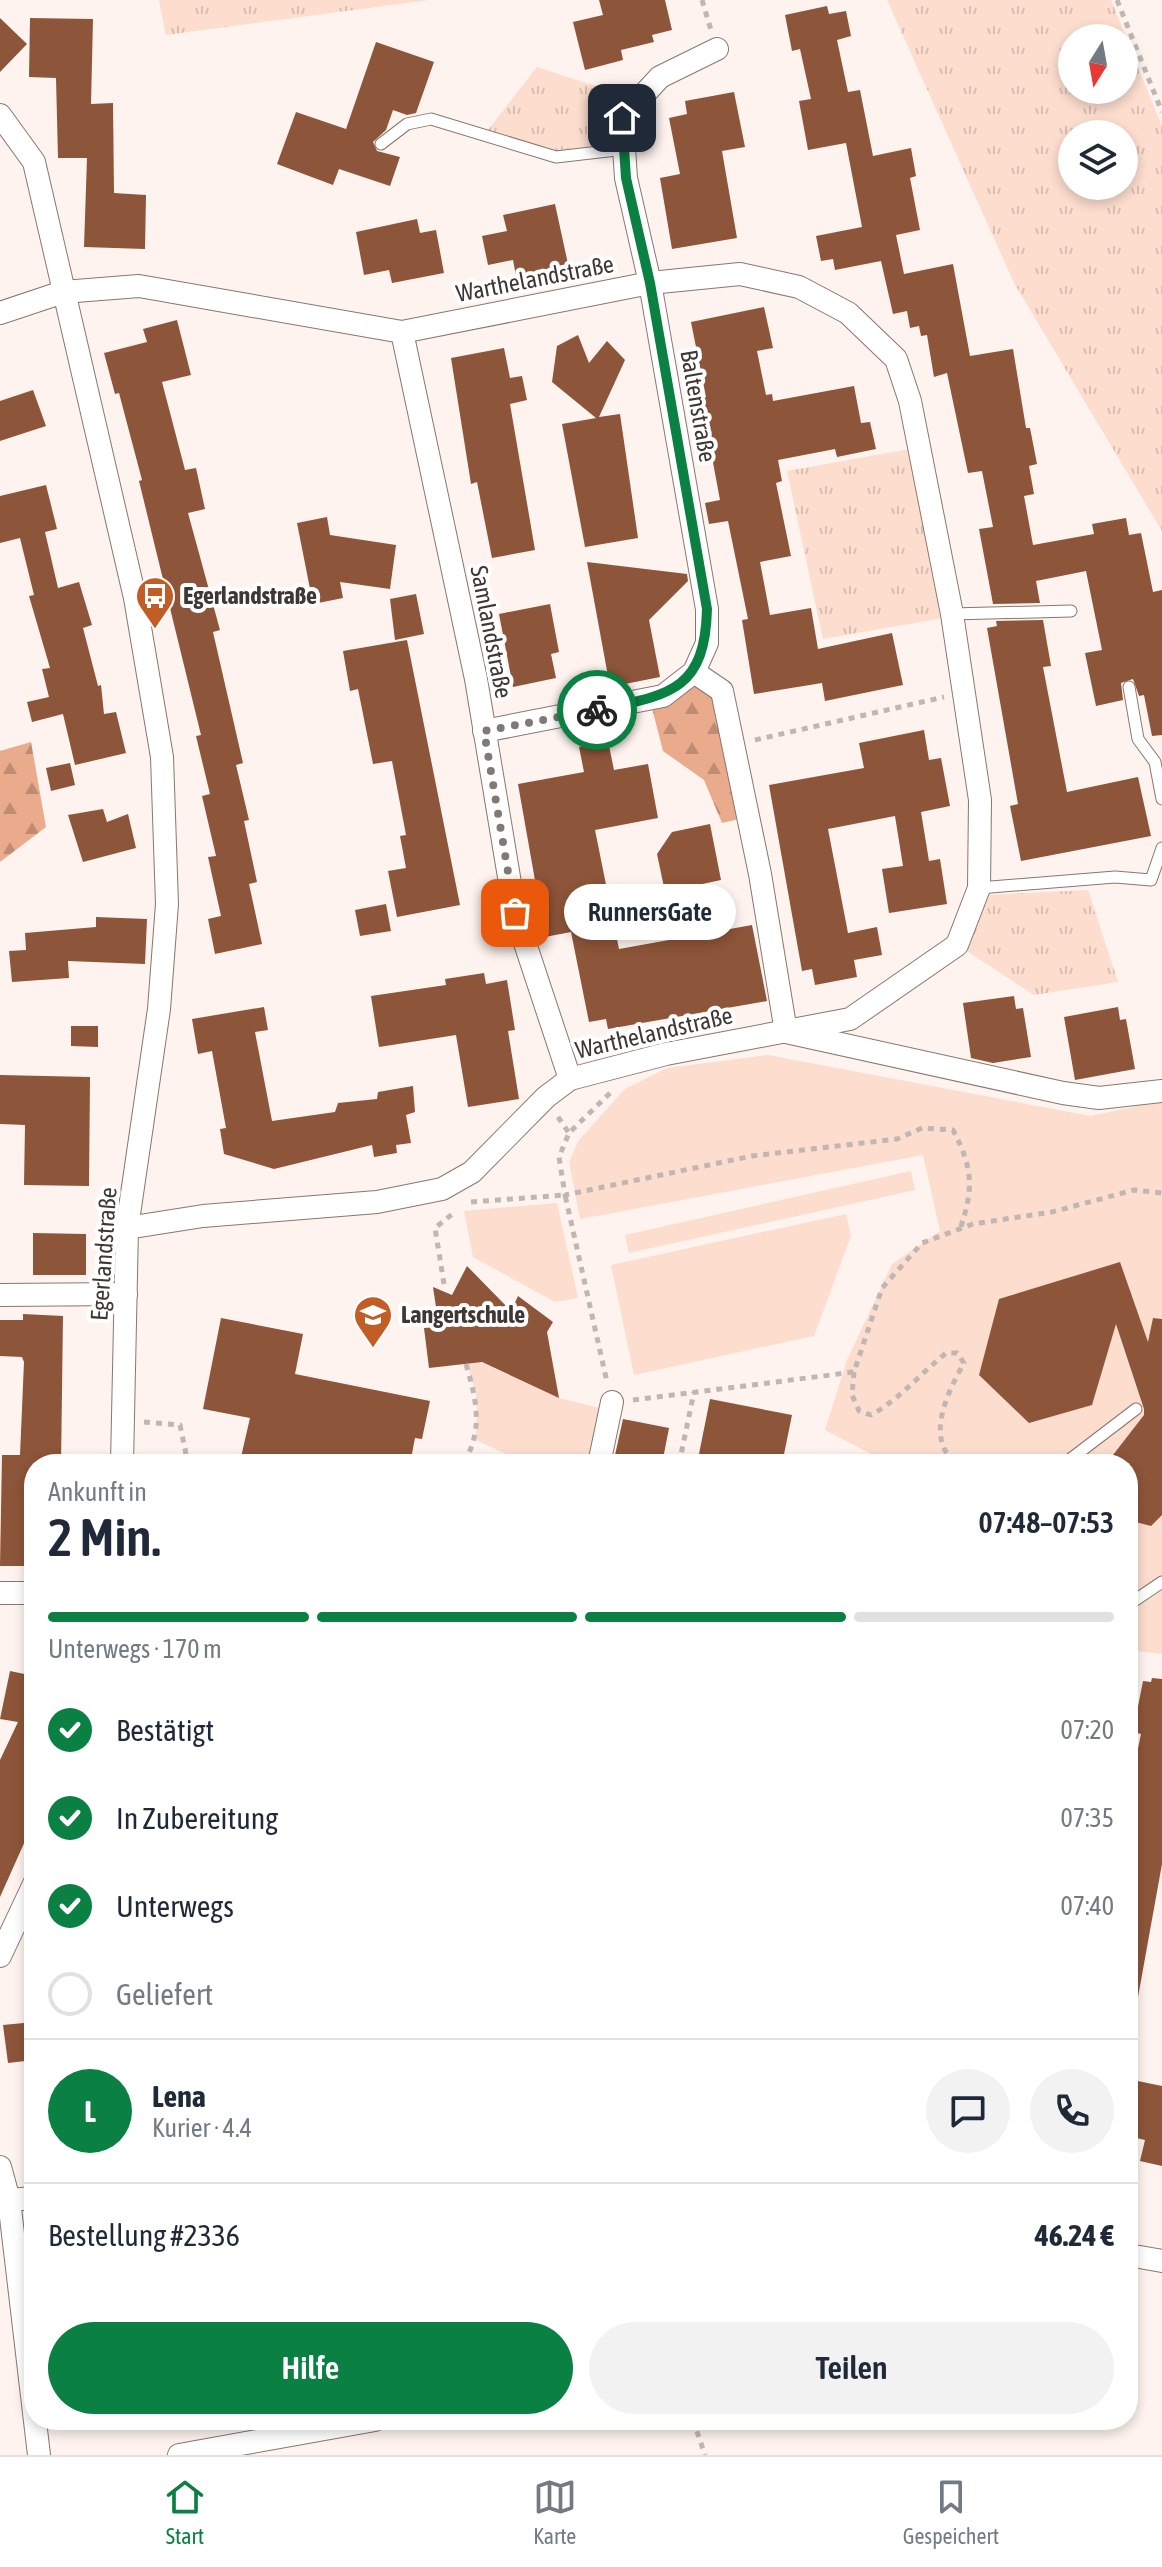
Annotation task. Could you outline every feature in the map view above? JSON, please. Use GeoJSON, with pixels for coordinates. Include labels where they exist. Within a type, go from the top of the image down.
{"type":"FeatureCollection","features":[{"type":"Feature","properties":{"kind":"street","name":"Baltenstraße"},"geometry":{"type":"LineString","coordinates":[[694,672],[707,643],[707,609],[650,283],[626,178],[622,118],[660,77],[717,49]]}},
{"type":"Feature","properties":{"kind":"street","name":"Egerlandstraße"},"geometry":{"type":"LineString","coordinates":[[0,115],[34,162],[135,598],[162,757],[167,904],[160,994],[127,1228],[122,1454]]}},
{"type":"Feature","properties":{"kind":"street","name":"Warthelandstraße"},"geometry":{"type":"LineString","coordinates":[[0,313],[63,292],[139,286],[402,332],[650,283],[740,274],[799,287],[848,313],[896,359],[910,401],[952,614],[980,800],[979,888],[957,945],[850,1019],[666,1054],[570,1079],[546,1097],[472,1172],[442,1189],[377,1202],[203,1216],[127,1228]]}},
{"type":"Feature","properties":{"kind":"street","name":"Samlandstraße"},"geometry":{"type":"LineString","coordinates":[[402,332],[484,731],[515,913],[570,1079]]}},
{"type":"Feature","properties":{"kind":"street"},"geometry":{"type":"LineString","coordinates":[[484,731],[663,696],[694,672],[722,691],[786,1032],[1063,1093],[1099,1098],[1162,1091]]}},
{"type":"Feature","properties":{"kind":"street"},"geometry":{"type":"LineString","coordinates":[[0,1295],[126,1294]]}},
{"type":"Feature","properties":{"kind":"street"},"geometry":{"type":"LineString","coordinates":[[601,1454],[612,1402]]}},
{"type":"Feature","properties":{"kind":"street"},"geometry":{"type":"LineString","coordinates":[[0,1593],[24,1593]]}},
{"type":"Feature","properties":{"kind":"street"},"geometry":{"type":"LineString","coordinates":[[0,1956],[24,1905]]}},
{"type":"Feature","properties":{"kind":"street"},"geometry":{"type":"LineString","coordinates":[[0,2167],[9,2200],[24,2328]]}},
{"type":"Feature","properties":{"kind":"street"},"geometry":{"type":"LineString","coordinates":[[9,2200],[24,2199]]}},
{"type":"Feature","properties":{"kind":"street"},"geometry":{"type":"LineString","coordinates":[[1138,2257],[1162,2261]]}},
{"type":"Feature","properties":{"kind":"street"},"geometry":{"type":"LineString","coordinates":[[36,2430],[39,2455]]}},
{"type":"Feature","properties":{"kind":"street"},"geometry":{"type":"LineString","coordinates":[[179,2455],[319,2430]]}},
{"type":"Feature","properties":{"kind":"lane"},"geometry":{"type":"LineString","coordinates":[[381,144],[407,124],[431,119],[556,157],[625,149]]}},
{"type":"Feature","properties":{"kind":"lane"},"geometry":{"type":"LineString","coordinates":[[952,614],[1071,611]]}},
{"type":"Feature","properties":{"kind":"lane"},"geometry":{"type":"LineString","coordinates":[[1129,687],[1138,739],[1155,762],[1162,799]]}},
{"type":"Feature","properties":{"kind":"lane"},"geometry":{"type":"LineString","coordinates":[[979,888],[1115,877],[1151,880],[1162,848]]}},
{"type":"Feature","properties":{"kind":"lane"},"geometry":{"type":"LineString","coordinates":[[1077,1454],[1136,1409]]}},
{"type":"Feature","properties":{"kind":"lane"},"geometry":{"type":"LineString","coordinates":[[1138,1598],[1162,1582]]}},
{"type":"Feature","properties":{"kind":"path"},"geometry":{"type":"LineString","coordinates":[[1117,0],[1162,112]]}},
{"type":"Feature","properties":{"kind":"path"},"geometry":{"type":"LineString","coordinates":[[734,745],[965,693]]}},
{"type":"Feature","properties":{"kind":"path"},"geometry":{"type":"LineString","coordinates":[[612,1091],[569,1133],[559,1157],[612,1402],[854,1372]]}},
{"type":"Feature","properties":{"kind":"path"},"geometry":{"type":"LineString","coordinates":[[444,1284],[435,1228],[466,1202],[565,1195],[752,1156],[897,1139],[922,1128],[953,1130],[968,1158],[971,1199],[960,1229]]}},
{"type":"Feature","properties":{"kind":"path"},"geometry":{"type":"LineString","coordinates":[[951,1454],[942,1440],[941,1418],[947,1393],[964,1363],[957,1353],[946,1353],[908,1384],[896,1402],[871,1415],[859,1411],[852,1395],[854,1372],[882,1288],[922,1243],[960,1229],[1052,1212],[1134,1190],[1162,1193]]}},
{"type":"Feature","properties":{"kind":"path"},"geometry":{"type":"LineString","coordinates":[[466,1364],[477,1399],[476,1440],[468,1454]]}},
{"type":"Feature","properties":{"kind":"path"},"geometry":{"type":"LineString","coordinates":[[682,1454],[694,1392]]}},
{"type":"Feature","properties":{"kind":"path"},"geometry":{"type":"LineString","coordinates":[[123,1421],[180,1425],[186,1454]]}},
{"type":"Feature","properties":{"kind":"path"},"geometry":{"type":"LineString","coordinates":[[696,2430],[705,2455]]}},
{"type":"Feature","properties":{"kind":"green space"},"geometry":{"type":"Polygon","coordinates":[[[159,0],[429,0],[166,35],[159,0]]]}},
{"type":"Feature","properties":{"kind":"green space"},"geometry":{"type":"Polygon","coordinates":[[[887,0],[1111,0],[1121,24],[1058,24],[1058,104],[1138,104],[1138,67],[1162,127],[1162,531],[1014,283],[887,0]]]}},
{"type":"Feature","properties":{"kind":"green space"},"geometry":{"type":"Polygon","coordinates":[[[537,67],[629,97],[618,143],[558,151],[488,130],[537,67]]]}},
{"type":"Feature","properties":{"kind":"green space"},"geometry":{"type":"Polygon","coordinates":[[[910,449],[943,618],[823,639],[787,471],[910,449]]]}},
{"type":"Feature","properties":{"kind":"green space"},"geometry":{"type":"Polygon","coordinates":[[[693,683],[716,694],[743,818],[722,823],[704,780],[663,751],[652,708],[671,704],[693,683]]]}},
{"type":"Feature","properties":{"kind":"green space"},"geometry":{"type":"Polygon","coordinates":[[[31,742],[46,827],[0,862],[0,751],[31,742]]]}},
{"type":"Feature","properties":{"kind":"green space"},"geometry":{"type":"Polygon","coordinates":[[[1088,890],[1118,982],[1034,995],[964,949],[985,895],[1088,890]]]}},
{"type":"Feature","properties":{"kind":"green space"},"geometry":{"type":"Polygon","coordinates":[[[768,1055],[1090,1116],[1162,1101],[1162,1654],[1138,1651],[1138,1454],[872,1454],[825,1430],[847,1360],[892,1264],[940,1231],[923,1155],[580,1219],[569,1162],[579,1140],[625,1089],[667,1068],[768,1055]]]}},
{"type":"Feature","properties":{"kind":"green space"},"geometry":{"type":"Polygon","coordinates":[[[911,1171],[915,1190],[629,1253],[625,1235],[911,1171]]]}},
{"type":"Feature","properties":{"kind":"green space"},"geometry":{"type":"Polygon","coordinates":[[[557,1203],[578,1298],[555,1302],[473,1257],[464,1211],[557,1203]]]}},
{"type":"Feature","properties":{"kind":"green space"},"geometry":{"type":"Polygon","coordinates":[[[846,1214],[851,1236],[814,1336],[634,1375],[611,1265],[846,1214]]]}},
{"type":"Feature","properties":{"kind":"green space"},"geometry":{"type":"Polygon","coordinates":[[[465,1355],[559,1398],[600,1408],[593,1454],[506,1454],[476,1440],[477,1399],[465,1355]]]}},
{"type":"Feature","properties":{"kind":"building"},"geometry":{"type":"Polygon","coordinates":[[[599,0],[665,0],[672,30],[652,35],[654,42],[621,50],[623,60],[585,70],[573,22],[603,15],[599,0]]]}},
{"type":"Feature","properties":{"kind":"building"},"geometry":{"type":"Polygon","coordinates":[[[827,6],[829,14],[846,11],[851,36],[837,40],[848,92],[860,90],[873,156],[911,148],[916,176],[910,178],[920,230],[896,235],[904,274],[953,264],[970,356],[1013,349],[1026,428],[1030,428],[1037,464],[1029,466],[1034,494],[1024,496],[1033,545],[1094,534],[1092,524],[1126,518],[1129,535],[1141,533],[1153,592],[1162,590],[1162,735],[1152,736],[1144,695],[1139,696],[1133,679],[1121,683],[1123,700],[1096,706],[1085,653],[1102,650],[1086,571],[1036,581],[1040,603],[993,604],[979,529],[993,527],[982,471],[968,473],[947,373],[934,377],[927,335],[921,336],[919,326],[910,328],[907,311],[893,314],[881,261],[835,270],[833,259],[821,261],[816,236],[862,227],[846,143],[808,150],[799,101],[811,99],[800,49],[792,51],[785,15],[827,6]]]}},
{"type":"Feature","properties":{"kind":"building"},"geometry":{"type":"Polygon","coordinates":[[[0,18],[27,44],[0,72],[0,18]]]}},
{"type":"Feature","properties":{"kind":"building"},"geometry":{"type":"Polygon","coordinates":[[[30,18],[93,19],[91,104],[113,103],[114,193],[146,195],[145,249],[84,247],[87,158],[58,158],[56,78],[29,77],[30,18]]]}},
{"type":"Feature","properties":{"kind":"building"},"geometry":{"type":"Polygon","coordinates":[[[376,42],[434,62],[416,113],[407,115],[393,110],[386,130],[373,142],[377,151],[400,157],[390,186],[339,169],[333,185],[277,164],[296,112],[346,129],[376,42]]]}},
{"type":"Feature","properties":{"kind":"building"},"geometry":{"type":"Polygon","coordinates":[[[734,92],[745,147],[722,151],[737,238],[672,249],[660,178],[680,174],[669,118],[687,114],[685,101],[734,92]]]}},
{"type":"Feature","properties":{"kind":"building"},"geometry":{"type":"Polygon","coordinates":[[[555,204],[568,264],[516,276],[513,260],[488,265],[482,236],[507,231],[503,215],[555,204]]]}},
{"type":"Feature","properties":{"kind":"building"},"geometry":{"type":"Polygon","coordinates":[[[417,219],[420,233],[436,230],[444,273],[392,283],[389,270],[364,275],[356,232],[417,219]]]}},
{"type":"Feature","properties":{"kind":"building"},"geometry":{"type":"Polygon","coordinates":[[[764,307],[773,348],[757,351],[766,395],[772,394],[773,401],[854,386],[861,423],[870,422],[876,449],[837,457],[835,449],[778,460],[782,481],[776,483],[791,556],[760,562],[770,615],[811,608],[818,649],[892,633],[903,685],[825,701],[822,683],[754,694],[742,620],[748,619],[728,521],[709,524],[705,503],[720,500],[701,398],[706,397],[691,322],[764,307]]]}},
{"type":"Feature","properties":{"kind":"building"},"geometry":{"type":"Polygon","coordinates":[[[177,320],[191,375],[162,382],[185,470],[196,468],[205,509],[188,513],[220,630],[213,632],[243,763],[236,765],[249,820],[244,821],[257,882],[249,884],[262,944],[215,954],[208,919],[221,916],[208,857],[216,856],[202,796],[210,794],[196,736],[201,735],[139,481],[142,480],[119,393],[115,394],[104,353],[147,342],[143,329],[177,320]]]}},
{"type":"Feature","properties":{"kind":"building"},"geometry":{"type":"Polygon","coordinates":[[[578,335],[589,363],[607,341],[625,360],[599,417],[620,414],[638,538],[585,547],[562,424],[596,418],[552,382],[557,346],[578,335]]]}},
{"type":"Feature","properties":{"kind":"building"},"geometry":{"type":"Polygon","coordinates":[[[504,348],[510,378],[522,376],[527,400],[510,404],[535,550],[492,558],[477,482],[471,484],[451,358],[504,348]]]}},
{"type":"Feature","properties":{"kind":"building"},"geometry":{"type":"Polygon","coordinates":[[[33,390],[46,426],[0,441],[0,401],[33,390]]]}},
{"type":"Feature","properties":{"kind":"building"},"geometry":{"type":"Polygon","coordinates":[[[46,485],[57,529],[45,532],[58,588],[79,582],[92,625],[83,628],[98,686],[101,685],[104,714],[116,712],[126,753],[75,765],[63,714],[32,722],[27,702],[49,697],[42,669],[50,668],[29,596],[34,595],[20,538],[0,543],[0,496],[46,485]]]}},
{"type":"Feature","properties":{"kind":"building"},"geometry":{"type":"Polygon","coordinates":[[[327,517],[330,535],[396,545],[390,589],[340,582],[343,598],[313,604],[297,523],[327,517]]]}},
{"type":"Feature","properties":{"kind":"building"},"geometry":{"type":"Polygon","coordinates":[[[587,562],[687,574],[688,581],[649,620],[660,677],[610,687],[587,562]]]}},
{"type":"Feature","properties":{"kind":"building"},"geometry":{"type":"Polygon","coordinates":[[[416,594],[424,634],[395,640],[390,599],[416,594]]]}},
{"type":"Feature","properties":{"kind":"building"},"geometry":{"type":"Polygon","coordinates":[[[550,604],[559,652],[551,654],[556,678],[513,687],[499,614],[550,604]]]}},
{"type":"Feature","properties":{"kind":"building"},"geometry":{"type":"Polygon","coordinates":[[[1043,620],[1051,666],[1043,667],[1067,792],[1138,777],[1151,836],[1021,861],[1010,806],[1018,804],[987,628],[997,626],[996,621],[1043,620]]]}},
{"type":"Feature","properties":{"kind":"building"},"geometry":{"type":"Polygon","coordinates":[[[407,640],[460,905],[397,917],[388,871],[406,868],[400,836],[406,835],[392,761],[373,764],[358,689],[350,691],[343,651],[407,640]]]}},
{"type":"Feature","properties":{"kind":"building"},"geometry":{"type":"Polygon","coordinates":[[[924,730],[929,760],[941,758],[950,806],[921,812],[929,861],[940,859],[947,904],[889,913],[882,869],[903,866],[895,816],[828,829],[848,933],[877,927],[882,955],[854,960],[857,977],[815,985],[812,969],[802,971],[769,785],[864,768],[859,743],[924,730]]]}},
{"type":"Feature","properties":{"kind":"building"},"geometry":{"type":"Polygon","coordinates":[[[608,741],[614,770],[648,764],[658,818],[595,830],[619,949],[752,925],[767,1001],[608,1029],[606,1019],[589,1022],[571,932],[545,937],[518,784],[584,772],[579,747],[608,741]]]}},
{"type":"Feature","properties":{"kind":"building"},"geometry":{"type":"Polygon","coordinates":[[[70,763],[75,785],[51,791],[46,768],[70,763]]]}},
{"type":"Feature","properties":{"kind":"building"},"geometry":{"type":"Polygon","coordinates":[[[103,809],[107,822],[128,814],[136,848],[83,862],[68,815],[103,809]]]}},
{"type":"Feature","properties":{"kind":"building"},"geometry":{"type":"Polygon","coordinates":[[[710,824],[721,880],[665,892],[657,854],[672,832],[710,824]]]}},
{"type":"Feature","properties":{"kind":"building"},"geometry":{"type":"Polygon","coordinates":[[[386,904],[391,931],[360,936],[355,910],[386,904]]]}},
{"type":"Feature","properties":{"kind":"building"},"geometry":{"type":"Polygon","coordinates":[[[96,917],[147,919],[145,964],[68,961],[69,978],[12,982],[9,951],[26,950],[25,933],[96,927],[96,917]]]}},
{"type":"Feature","properties":{"kind":"building"},"geometry":{"type":"Polygon","coordinates":[[[484,973],[486,984],[507,980],[515,1030],[508,1031],[519,1099],[468,1107],[456,1035],[379,1047],[371,996],[446,985],[445,979],[484,973]]]}},
{"type":"Feature","properties":{"kind":"building"},"geometry":{"type":"Polygon","coordinates":[[[1014,996],[1016,1009],[1023,1008],[1031,1057],[993,1063],[971,1058],[963,1003],[1014,996]]]}},
{"type":"Feature","properties":{"kind":"building"},"geometry":{"type":"Polygon","coordinates":[[[264,1007],[268,1030],[255,1032],[272,1121],[335,1112],[338,1103],[377,1099],[378,1092],[413,1086],[415,1112],[406,1115],[411,1143],[396,1145],[397,1153],[374,1157],[372,1145],[274,1169],[224,1154],[220,1129],[226,1128],[212,1051],[198,1054],[192,1019],[264,1007]]]}},
{"type":"Feature","properties":{"kind":"building"},"geometry":{"type":"Polygon","coordinates":[[[1118,1007],[1120,1020],[1126,1019],[1135,1069],[1075,1080],[1064,1017],[1118,1007]]]}},
{"type":"Feature","properties":{"kind":"building"},"geometry":{"type":"Polygon","coordinates":[[[71,1026],[98,1026],[98,1047],[71,1046],[71,1026]]]}},
{"type":"Feature","properties":{"kind":"building"},"geometry":{"type":"Polygon","coordinates":[[[0,1075],[90,1077],[89,1186],[24,1185],[25,1125],[0,1124],[0,1075]]]}},
{"type":"Feature","properties":{"kind":"building"},"geometry":{"type":"Polygon","coordinates":[[[33,1233],[86,1234],[86,1275],[33,1275],[33,1233]]]}},
{"type":"Feature","properties":{"kind":"building"},"geometry":{"type":"Polygon","coordinates":[[[1120,1262],[1148,1342],[1153,1318],[1162,1319],[1162,1515],[1151,1526],[1138,1523],[1138,1454],[1114,1454],[1144,1415],[1116,1324],[1092,1405],[1029,1423],[979,1375],[999,1299],[1120,1262]]]}},
{"type":"Feature","properties":{"kind":"building"},"geometry":{"type":"Polygon","coordinates":[[[467,1266],[511,1311],[518,1296],[553,1322],[547,1332],[559,1398],[482,1362],[429,1368],[424,1328],[439,1327],[433,1287],[452,1295],[467,1266]]]}},
{"type":"Feature","properties":{"kind":"building"},"geometry":{"type":"Polygon","coordinates":[[[23,1314],[63,1316],[61,1454],[24,1454],[24,1566],[0,1566],[2,1455],[20,1455],[24,1362],[22,1357],[0,1356],[0,1320],[23,1320],[23,1314]]]}},
{"type":"Feature","properties":{"kind":"building","name":"Langertschule"},"geometry":{"type":"Polygon","coordinates":[[[221,1318],[303,1334],[295,1374],[430,1401],[422,1439],[415,1438],[412,1454],[242,1454],[250,1418],[203,1409],[221,1318]]]}},
{"type":"Feature","properties":{"kind":"building"},"geometry":{"type":"Polygon","coordinates":[[[710,1399],[792,1415],[784,1454],[699,1454],[710,1399]]]}},
{"type":"Feature","properties":{"kind":"building"},"geometry":{"type":"Polygon","coordinates":[[[623,1419],[669,1428],[664,1454],[615,1454],[623,1419]]]}},
{"type":"Feature","properties":{"kind":"building"},"geometry":{"type":"Polygon","coordinates":[[[10,1671],[24,1674],[24,1843],[0,1897],[0,1760],[18,1722],[0,1719],[10,1671]]]}},
{"type":"Feature","properties":{"kind":"building"},"geometry":{"type":"Polygon","coordinates":[[[1152,1678],[1162,1679],[1162,1864],[1138,1997],[1138,1749],[1141,1734],[1138,1733],[1138,1706],[1143,1681],[1151,1682],[1152,1678]]]}},
{"type":"Feature","properties":{"kind":"building"},"geometry":{"type":"Polygon","coordinates":[[[24,2023],[24,2061],[8,2063],[3,2025],[24,2023]]]}},
{"type":"Feature","properties":{"kind":"building"},"geometry":{"type":"Polygon","coordinates":[[[1138,2081],[1162,2086],[1162,2166],[1140,2161],[1145,2140],[1138,2138],[1138,2081]]]}},
{"type":"Feature","properties":{"kind":"way so far"},"geometry":{"type":"LineString","coordinates":[[515,913],[484,731],[597,710]]}},
{"type":"Feature","properties":{"kind":"place","name":"Egerlandstraße"},"geometry":{"type":"Point","coordinates":[155,630]}},
{"type":"Feature","properties":{"kind":"place","name":"RunnersGate"},"geometry":{"type":"Point","coordinates":[515,913]}},
{"type":"Feature","properties":{"kind":"place","name":"Langertschule"},"geometry":{"type":"Point","coordinates":[373,1349]}},
{"type":"Feature","properties":{"kind":"route"},"geometry":{"type":"LineString","coordinates":[[597,710],[663,696],[694,672],[707,643],[707,609],[650,283],[626,178],[622,118]]}}]}
